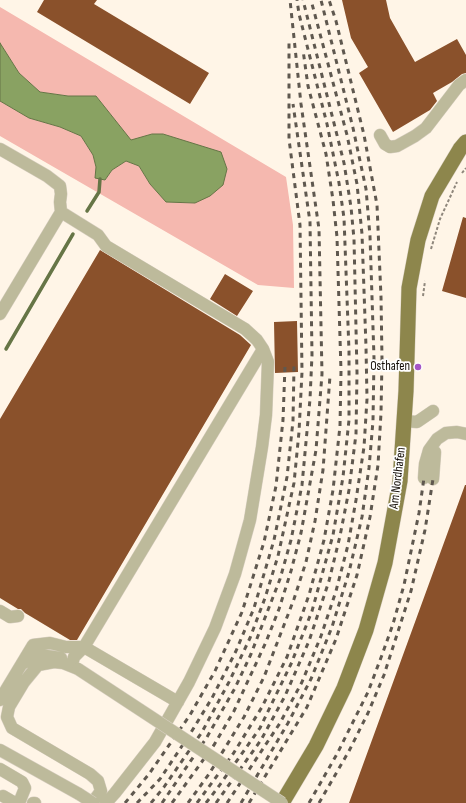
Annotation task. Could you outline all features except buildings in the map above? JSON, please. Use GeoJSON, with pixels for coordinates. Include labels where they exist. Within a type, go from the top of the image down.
{"type":"FeatureCollection","features":[{"type":"Feature","properties":{"kind":"main road","name":"Am Nordhafen"},"geometry":{"type":"LineString","coordinates":[[282,803],[316,746],[344,688],[366,630],[385,563],[400,481],[406,391],[409,288],[418,240],[432,196],[460,149],[466,142]]}},
{"type":"Feature","properties":{"kind":"lane"},"geometry":{"type":"LineString","coordinates":[[380,135],[385,144],[390,147],[397,146],[415,136],[426,128],[459,85],[466,80]]}},
{"type":"Feature","properties":{"kind":"lane"},"geometry":{"type":"LineString","coordinates":[[0,149],[47,176],[60,186],[61,194],[61,212],[0,314]]}},
{"type":"Feature","properties":{"kind":"lane"},"geometry":{"type":"LineString","coordinates":[[61,212],[98,235],[106,246],[245,329],[257,340],[263,349],[268,362],[266,415],[250,520],[234,574],[215,628],[189,682],[155,742],[115,794],[106,803]]}},
{"type":"Feature","properties":{"kind":"lane"},"geometry":{"type":"LineString","coordinates":[[75,667],[74,657],[84,647],[263,349]]}},
{"type":"Feature","properties":{"kind":"lane"},"geometry":{"type":"LineString","coordinates":[[404,421],[417,422],[433,411]]}},
{"type":"Feature","properties":{"kind":"lane"},"geometry":{"type":"LineString","coordinates":[[428,479],[425,464],[429,450],[437,439],[446,433],[457,432],[466,434]]}},
{"type":"Feature","properties":{"kind":"lane"},"geometry":{"type":"LineString","coordinates":[[0,611],[10,617],[18,616]]}},
{"type":"Feature","properties":{"kind":"lane"},"geometry":{"type":"LineString","coordinates":[[0,700],[33,645],[50,643],[66,647],[84,647],[178,702]]}},
{"type":"Feature","properties":{"kind":"lane"},"geometry":{"type":"LineString","coordinates":[[21,665],[40,655],[65,658],[75,667],[282,803]]}},
{"type":"Feature","properties":{"kind":"lane"},"geometry":{"type":"LineString","coordinates":[[1,750],[93,803],[101,791],[98,781],[90,774],[12,728],[7,717],[9,707],[24,682],[38,665],[54,662],[75,667]]}},
{"type":"Feature","properties":{"kind":"lane"},"geometry":{"type":"LineString","coordinates":[[0,769],[22,782],[26,788],[17,803]]}},
{"type":"Feature","properties":{"kind":"lane"},"geometry":{"type":"LineString","coordinates":[[0,774],[12,781],[18,788],[17,803]]}},
{"type":"Feature","properties":{"kind":"lane"},"geometry":{"type":"LineString","coordinates":[[3,796],[17,803]]}},
{"type":"Feature","properties":{"kind":"shaded area"},"geometry":{"type":"Polygon","coordinates":[[[0,7],[286,177],[293,225],[294,288],[258,285],[0,136],[0,101],[29,118],[60,127],[81,136],[93,155],[96,167],[105,180],[112,170],[126,161],[139,166],[150,184],[167,202],[195,203],[180,140],[163,134],[152,134],[131,141],[96,96],[68,96],[40,92],[19,73],[0,43],[0,7]]]}},
{"type":"Feature","properties":{"kind":"shaded area"},"geometry":{"type":"Polygon","coordinates":[[[0,43],[19,73],[40,92],[68,96],[96,96],[131,140],[152,134],[163,134],[221,152],[227,169],[223,185],[210,196],[195,203],[166,202],[150,184],[139,166],[126,161],[112,170],[105,180],[95,178],[96,167],[93,155],[81,136],[60,127],[29,118],[0,101],[0,43]]]}},
{"type":"Feature","properties":{"kind":"waterway"},"geometry":{"type":"LineString","coordinates":[[87,211],[99,192],[100,179]]}},
{"type":"Feature","properties":{"kind":"waterway"},"geometry":{"type":"LineString","coordinates":[[6,349],[73,234]]}},
{"type":"Feature","properties":{"kind":"railway"},"geometry":{"type":"LineString","coordinates":[[172,803],[214,745],[234,711],[266,642],[279,609],[301,533],[316,450],[322,374],[319,229],[301,104],[290,0]]}},
{"type":"Feature","properties":{"kind":"railway"},"geometry":{"type":"LineString","coordinates":[[206,803],[260,728],[291,664],[312,611],[333,535],[343,477],[349,420],[349,351],[344,218],[339,183],[327,124],[299,14],[297,0]]}},
{"type":"Feature","properties":{"kind":"railway"},"geometry":{"type":"LineString","coordinates":[[216,803],[261,740],[285,696],[309,641],[329,581],[340,536],[349,490],[356,434],[357,373],[354,239],[351,207],[344,163],[303,0]]}},
{"type":"Feature","properties":{"kind":"railway"},"geometry":{"type":"LineString","coordinates":[[227,803],[280,723],[302,682],[321,636],[336,591],[348,545],[364,447],[367,399],[366,347],[362,234],[357,184],[347,135],[311,0]]}},
{"type":"Feature","properties":{"kind":"railway"},"geometry":{"type":"LineString","coordinates":[[241,803],[288,723],[311,679],[332,627],[349,572],[362,517],[369,468],[373,421],[374,358],[370,236],[366,189],[353,128],[321,0]]}},
{"type":"Feature","properties":{"kind":"railway"},"geometry":{"type":"LineString","coordinates":[[249,803],[307,707],[336,639],[357,575],[370,517],[378,465],[382,360],[377,205],[364,135],[336,21],[329,0]]}},
{"type":"Feature","properties":{"kind":"railway"},"geometry":{"type":"LineString","coordinates":[[151,803],[164,787],[202,732],[229,682],[250,638],[265,598],[278,556],[294,483],[299,432],[302,372],[300,225],[289,139],[289,39]]}},
{"type":"Feature","properties":{"kind":"railway"},"geometry":{"type":"LineString","coordinates":[[197,803],[233,754],[262,707],[287,657],[309,595],[324,540],[333,490],[340,426],[341,371],[337,237],[326,154],[308,86],[303,50]]}},
{"type":"Feature","properties":{"kind":"railway"},"geometry":{"type":"LineString","coordinates":[[162,803],[207,737],[235,688],[251,654],[280,579],[291,540],[302,485],[310,399],[312,355],[310,222],[293,104]]}},
{"type":"Feature","properties":{"kind":"railway"},"geometry":{"type":"LineString","coordinates":[[125,803],[149,774],[190,715],[215,671],[242,612],[264,542],[276,486],[283,420],[285,366]]}},
{"type":"Feature","properties":{"kind":"railway"},"geometry":{"type":"LineString","coordinates":[[137,803],[160,779],[212,698],[236,651],[254,608],[274,540],[287,477],[293,421],[294,366]]}},
{"type":"Feature","properties":{"kind":"railway"},"geometry":{"type":"LineString","coordinates":[[188,803],[209,774],[244,717],[264,677],[294,599],[306,562],[315,521],[323,470],[330,376]]}},
{"type":"Feature","properties":{"kind":"railway"},"geometry":{"type":"LineString","coordinates":[[309,803],[337,754],[368,692],[393,624],[404,585],[419,513],[424,478]]}},
{"type":"Feature","properties":{"kind":"railway"},"geometry":{"type":"LineString","coordinates":[[319,803],[349,751],[368,713],[384,675],[411,591],[425,530],[433,479]]}},
{"type":"Feature","properties":{"kind":"place","name":"Osthafen"},"geometry":{"type":"Point","coordinates":[418,367]}}]}
